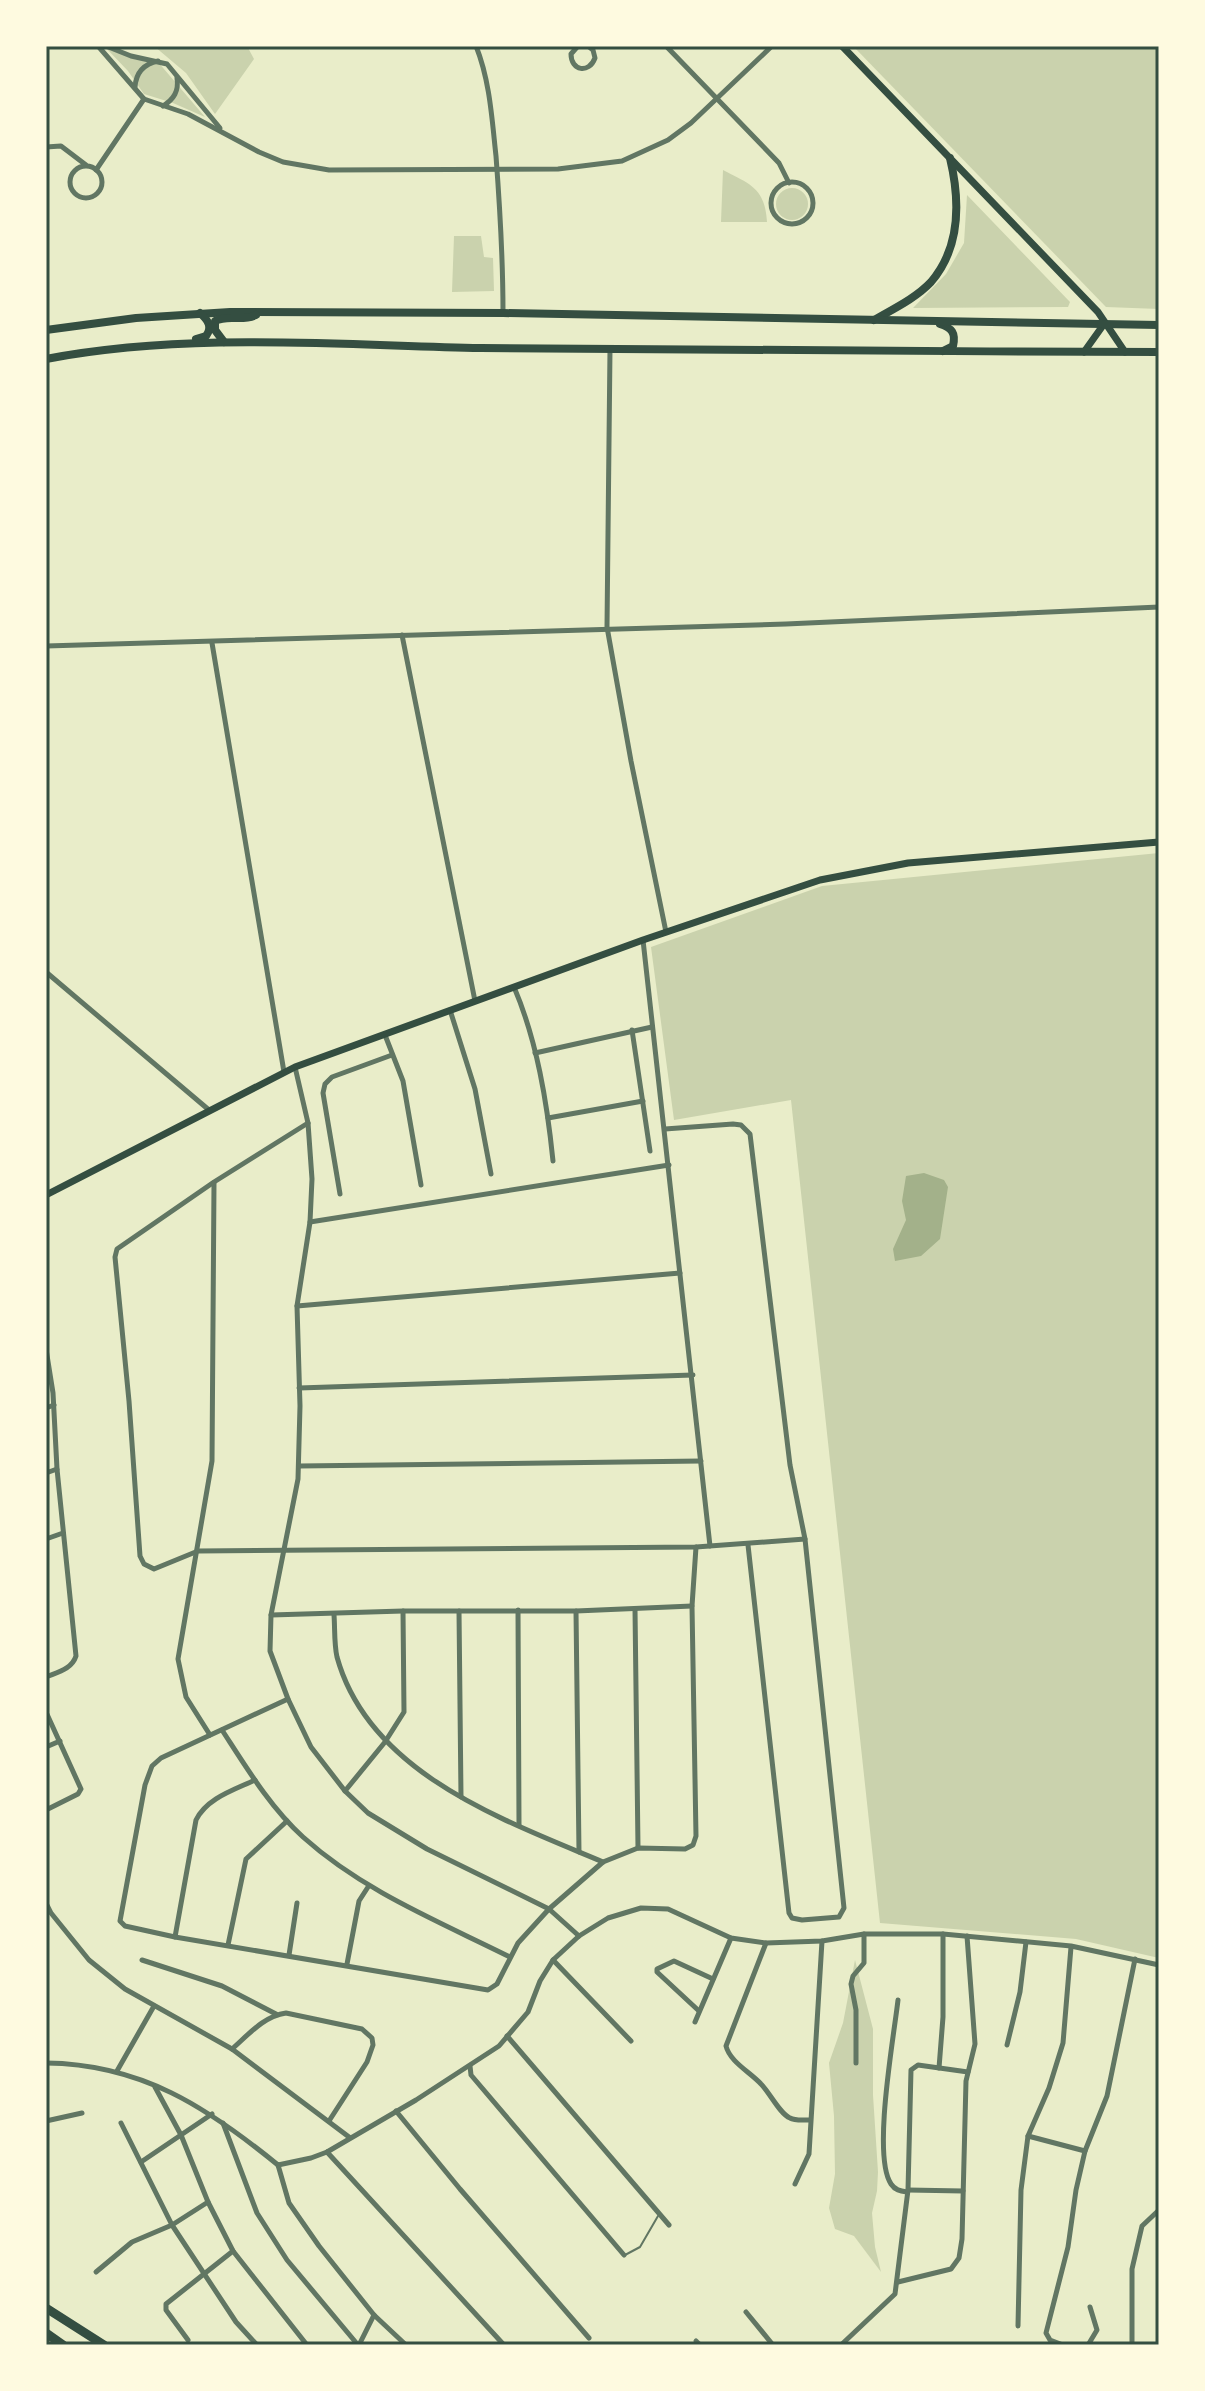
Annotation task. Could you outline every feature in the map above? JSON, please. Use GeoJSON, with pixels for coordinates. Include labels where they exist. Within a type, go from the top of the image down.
{"type":"FeatureCollection","features":[{"type":"Feature","properties":{"kind":"highway"},"geometry":{"type":"LineString","coordinates":[[46,2308],[104,2345]]}},
{"type":"Feature","properties":{"kind":"highway"},"geometry":{"type":"LineString","coordinates":[[46,2333],[63,2345]]}},
{"type":"Feature","properties":{"kind":"main road"},"geometry":{"type":"LineString","coordinates":[[842,46],[1098,312],[1125,352]]}},
{"type":"Feature","properties":{"kind":"main road"},"geometry":{"type":"LineString","coordinates":[[873,320],[930,282],[949,254],[956,228],[957,202],[950,158]]}},
{"type":"Feature","properties":{"kind":"main road"},"geometry":{"type":"LineString","coordinates":[[46,330],[199,313],[503,313],[1159,325]]}},
{"type":"Feature","properties":{"kind":"main road"},"geometry":{"type":"LineString","coordinates":[[148,347],[160,341],[206,336],[209,324],[199,313]]}},
{"type":"Feature","properties":{"kind":"main road"},"geometry":{"type":"LineString","coordinates":[[224,342],[215,330],[215,321],[222,318],[248,319],[260,313]]}},
{"type":"Feature","properties":{"kind":"main road"},"geometry":{"type":"LineString","coordinates":[[935,323],[946,326],[955,336],[953,346],[939,353]]}},
{"type":"Feature","properties":{"kind":"main road"},"geometry":{"type":"LineString","coordinates":[[1084,352],[1104,324]]}},
{"type":"Feature","properties":{"kind":"main road"},"geometry":{"type":"LineString","coordinates":[[46,359],[224,342],[939,353],[1159,352]]}},
{"type":"Feature","properties":{"kind":"main road"},"geometry":{"type":"LineString","coordinates":[[46,1195],[295,1067],[643,940],[820,880],[908,863],[1159,842]]}},
{"type":"Feature","properties":{"kind":"street"},"geometry":{"type":"LineString","coordinates":[[98,46],[144,99],[188,114],[283,162],[329,170],[558,169],[622,161],[668,140],[691,123],[772,46]]}},
{"type":"Feature","properties":{"kind":"street"},"geometry":{"type":"LineString","coordinates":[[106,46],[131,56],[159,61],[174,70],[213,124],[230,136]]}},
{"type":"Feature","properties":{"kind":"street"},"geometry":{"type":"LineString","coordinates":[[476,46],[488,91],[497,169],[503,234],[503,313]]}},
{"type":"Feature","properties":{"kind":"street"},"geometry":{"type":"LineString","coordinates":[[578,46],[571,54],[572,61],[577,67],[585,69],[592,65],[595,58],[588,46]]}},
{"type":"Feature","properties":{"kind":"street"},"geometry":{"type":"LineString","coordinates":[[667,46],[779,163],[789,183]]}},
{"type":"Feature","properties":{"kind":"street"},"geometry":{"type":"LineString","coordinates":[[135,88],[138,72],[151,62],[159,61]]}},
{"type":"Feature","properties":{"kind":"street"},"geometry":{"type":"LineString","coordinates":[[162,106],[177,91],[174,70]]}},
{"type":"Feature","properties":{"kind":"street"},"geometry":{"type":"LineString","coordinates":[[96,170],[144,99]]}},
{"type":"Feature","properties":{"kind":"street"},"geometry":{"type":"LineString","coordinates":[[46,147],[61,146],[96,170],[101,177],[101,187],[90,197],[80,196],[73,190],[70,179],[76,170],[86,166]]}},
{"type":"Feature","properties":{"kind":"street"},"geometry":{"type":"LineString","coordinates":[[789,183],[808,189],[813,202],[809,215],[798,223],[785,223],[772,208],[777,189],[789,183]]}},
{"type":"Feature","properties":{"kind":"street"},"geometry":{"type":"LineString","coordinates":[[610,348],[607,627],[666,932]]}},
{"type":"Feature","properties":{"kind":"street"},"geometry":{"type":"LineString","coordinates":[[46,646],[786,624],[1159,607]]}},
{"type":"Feature","properties":{"kind":"street"},"geometry":{"type":"LineString","coordinates":[[402,635],[475,1001]]}},
{"type":"Feature","properties":{"kind":"street"},"geometry":{"type":"LineString","coordinates":[[212,643],[284,1072]]}},
{"type":"Feature","properties":{"kind":"street"},"geometry":{"type":"LineString","coordinates":[[643,940],[710,1546]]}},
{"type":"Feature","properties":{"kind":"street"},"geometry":{"type":"LineString","coordinates":[[46,972],[209,1110]]}},
{"type":"Feature","properties":{"kind":"street"},"geometry":{"type":"LineString","coordinates":[[514,987],[535,1053],[553,1161]]}},
{"type":"Feature","properties":{"kind":"street"},"geometry":{"type":"LineString","coordinates":[[450,1010],[475,1089],[491,1174]]}},
{"type":"Feature","properties":{"kind":"street"},"geometry":{"type":"LineString","coordinates":[[535,1053],[652,1027]]}},
{"type":"Feature","properties":{"kind":"street"},"geometry":{"type":"LineString","coordinates":[[632,1030],[650,1151]]}},
{"type":"Feature","properties":{"kind":"street"},"geometry":{"type":"LineString","coordinates":[[385,1034],[408,1104],[421,1185]]}},
{"type":"Feature","properties":{"kind":"street"},"geometry":{"type":"LineString","coordinates":[[340,1194],[323,1093],[325,1084],[332,1077],[392,1055]]}},
{"type":"Feature","properties":{"kind":"street"},"geometry":{"type":"LineString","coordinates":[[295,1067],[308,1123],[312,1179],[310,1222],[297,1306],[299,1466],[271,1615],[270,1651],[311,1747],[345,1791],[368,1813],[427,1849],[549,1909],[579,1936]]}},
{"type":"Feature","properties":{"kind":"street"},"geometry":{"type":"LineString","coordinates":[[548,1118],[643,1101]]}},
{"type":"Feature","properties":{"kind":"street"},"geometry":{"type":"LineString","coordinates":[[308,1123],[214,1182],[117,1249],[115,1257],[140,1556],[144,1564],[154,1569],[198,1551],[696,1547],[805,1539]]}},
{"type":"Feature","properties":{"kind":"street"},"geometry":{"type":"LineString","coordinates":[[665,1129],[733,1124],[741,1125],[750,1134],[790,1465],[805,1539],[844,1908],[839,1917],[792,1918],[788,1906],[748,1545]]}},
{"type":"Feature","properties":{"kind":"street"},"geometry":{"type":"LineString","coordinates":[[310,1222],[669,1165]]}},
{"type":"Feature","properties":{"kind":"street"},"geometry":{"type":"LineString","coordinates":[[210,1735],[186,1697],[178,1659],[212,1461],[214,1182]]}},
{"type":"Feature","properties":{"kind":"street"},"geometry":{"type":"LineString","coordinates":[[297,1306],[680,1273]]}},
{"type":"Feature","properties":{"kind":"street"},"geometry":{"type":"LineString","coordinates":[[46,1349],[54,1405],[57,1469],[76,1656],[74,1663],[46,1677]]}},
{"type":"Feature","properties":{"kind":"street"},"geometry":{"type":"LineString","coordinates":[[299,1388],[693,1375]]}},
{"type":"Feature","properties":{"kind":"street"},"geometry":{"type":"LineString","coordinates":[[46,1408],[54,1405]]}},
{"type":"Feature","properties":{"kind":"street"},"geometry":{"type":"LineString","coordinates":[[299,1466],[701,1461]]}},
{"type":"Feature","properties":{"kind":"street"},"geometry":{"type":"LineString","coordinates":[[46,1473],[57,1469]]}},
{"type":"Feature","properties":{"kind":"street"},"geometry":{"type":"LineString","coordinates":[[46,1539],[63,1533]]}},
{"type":"Feature","properties":{"kind":"street"},"geometry":{"type":"LineString","coordinates":[[288,1699],[161,1758],[152,1766],[119,1917],[125,1926],[480,1989],[494,1988],[518,1943],[549,1909],[603,1862],[638,1848],[685,1849],[693,1845],[696,1836],[692,1606],[696,1547]]}},
{"type":"Feature","properties":{"kind":"street"},"geometry":{"type":"LineString","coordinates":[[271,1615],[576,1611],[692,1606]]}},
{"type":"Feature","properties":{"kind":"street"},"geometry":{"type":"LineString","coordinates":[[635,1609],[638,1848]]}},
{"type":"Feature","properties":{"kind":"street"},"geometry":{"type":"LineString","coordinates":[[518,1610],[519,1825]]}},
{"type":"Feature","properties":{"kind":"street"},"geometry":{"type":"LineString","coordinates":[[345,1791],[385,1742],[404,1712],[403,1611]]}},
{"type":"Feature","properties":{"kind":"street"},"geometry":{"type":"LineString","coordinates":[[459,1611],[461,1797]]}},
{"type":"Feature","properties":{"kind":"street"},"geometry":{"type":"LineString","coordinates":[[576,1611],[579,1852]]}},
{"type":"Feature","properties":{"kind":"street"},"geometry":{"type":"LineString","coordinates":[[334,1615],[337,1655],[347,1682],[361,1709],[385,1742],[461,1797],[603,1862]]}},
{"type":"Feature","properties":{"kind":"street"},"geometry":{"type":"LineString","coordinates":[[46,1712],[81,1786],[78,1794],[46,1810]]}},
{"type":"Feature","properties":{"kind":"street"},"geometry":{"type":"LineString","coordinates":[[222,1730],[255,1780],[303,1837],[368,1887],[510,1957]]}},
{"type":"Feature","properties":{"kind":"street"},"geometry":{"type":"LineString","coordinates":[[46,1747],[60,1741]]}},
{"type":"Feature","properties":{"kind":"street"},"geometry":{"type":"LineString","coordinates":[[175,1937],[200,1811],[208,1803],[255,1780]]}},
{"type":"Feature","properties":{"kind":"street"},"geometry":{"type":"LineString","coordinates":[[228,1945],[246,1859],[287,1821]]}},
{"type":"Feature","properties":{"kind":"street"},"geometry":{"type":"LineString","coordinates":[[347,1964],[359,1901],[368,1887]]}},
{"type":"Feature","properties":{"kind":"street"},"geometry":{"type":"LineString","coordinates":[[46,1903],[89,1960],[125,1989],[232,2049],[349,2137]]}},
{"type":"Feature","properties":{"kind":"street"},"geometry":{"type":"LineString","coordinates":[[289,1955],[297,1903]]}},
{"type":"Feature","properties":{"kind":"street"},"geometry":{"type":"LineString","coordinates":[[278,2165],[327,2152],[499,2046],[528,2012],[540,1981],[553,1960],[579,1936],[608,1918],[641,1908],[653,1907],[683,1914],[704,1928],[731,1938],[766,1943],[822,1941],[864,1934],[943,1934],[1071,1946],[1159,1965]]}},
{"type":"Feature","properties":{"kind":"street"},"geometry":{"type":"LineString","coordinates":[[856,2063],[856,2010],[851,1984],[853,1976],[864,1963],[864,1934]]}},
{"type":"Feature","properties":{"kind":"street"},"geometry":{"type":"LineString","coordinates":[[939,2068],[943,2017],[943,1934]]}},
{"type":"Feature","properties":{"kind":"street"},"geometry":{"type":"LineString","coordinates":[[898,2282],[951,2269],[956,2265],[962,2239],[968,2072],[975,2044],[967,1936]]}},
{"type":"Feature","properties":{"kind":"street"},"geometry":{"type":"LineString","coordinates":[[695,2022],[731,1938]]}},
{"type":"Feature","properties":{"kind":"street"},"geometry":{"type":"LineString","coordinates":[[795,2184],[809,2154],[822,1941]]}},
{"type":"Feature","properties":{"kind":"street"},"geometry":{"type":"LineString","coordinates":[[1007,2045],[1020,1992],[1026,1942]]}},
{"type":"Feature","properties":{"kind":"street"},"geometry":{"type":"LineString","coordinates":[[766,1943],[726,2046],[728,2054],[774,2098],[778,2109],[789,2118],[809,2120]]}},
{"type":"Feature","properties":{"kind":"street"},"geometry":{"type":"LineString","coordinates":[[1018,2326],[1021,2190],[1028,2136],[1049,2088],[1063,2043],[1071,1946]]}},
{"type":"Feature","properties":{"kind":"street"},"geometry":{"type":"LineString","coordinates":[[1063,2345],[1050,2340],[1046,2333],[1068,2247],[1085,2151],[1107,2096],[1135,1959]]}},
{"type":"Feature","properties":{"kind":"street"},"geometry":{"type":"LineString","coordinates":[[142,1960],[222,1986],[277,2015]]}},
{"type":"Feature","properties":{"kind":"street"},"geometry":{"type":"LineString","coordinates":[[553,1960],[631,2041]]}},
{"type":"Feature","properties":{"kind":"street"},"geometry":{"type":"LineString","coordinates":[[699,2011],[666,1982],[657,1969],[674,1961],[713,1979]]}},
{"type":"Feature","properties":{"kind":"street"},"geometry":{"type":"LineString","coordinates":[[898,2000],[883,2130],[888,2178],[895,2188],[907,2191],[963,2191]]}},
{"type":"Feature","properties":{"kind":"street"},"geometry":{"type":"LineString","coordinates":[[117,2071],[155,2006]]}},
{"type":"Feature","properties":{"kind":"street"},"geometry":{"type":"LineString","coordinates":[[232,2049],[261,2024],[286,2013],[362,2029],[372,2038],[373,2045],[367,2062],[329,2121]]}},
{"type":"Feature","properties":{"kind":"street"},"geometry":{"type":"LineString","coordinates":[[507,2036],[669,2225]]}},
{"type":"Feature","properties":{"kind":"street"},"geometry":{"type":"LineString","coordinates":[[46,2062],[97,2066],[155,2086],[212,2114],[278,2165],[289,2203],[327,2257],[374,2315],[406,2345]]}},
{"type":"Feature","properties":{"kind":"street"},"geometry":{"type":"LineString","coordinates":[[841,2345],[892,2300],[898,2282],[907,2191],[911,2070],[918,2065],[968,2072]]}},
{"type":"Feature","properties":{"kind":"street"},"geometry":{"type":"LineString","coordinates":[[470,2066],[471,2075],[624,2255]]}},
{"type":"Feature","properties":{"kind":"street"},"geometry":{"type":"LineString","coordinates":[[155,2086],[181,2135],[208,2202],[233,2251],[307,2345]]}},
{"type":"Feature","properties":{"kind":"street"},"geometry":{"type":"LineString","coordinates":[[396,2111],[589,2338]]}},
{"type":"Feature","properties":{"kind":"street"},"geometry":{"type":"LineString","coordinates":[[46,2121],[82,2113]]}},
{"type":"Feature","properties":{"kind":"street"},"geometry":{"type":"LineString","coordinates":[[141,2162],[212,2114]]}},
{"type":"Feature","properties":{"kind":"street"},"geometry":{"type":"LineString","coordinates":[[222,2121],[257,2213],[287,2260],[358,2345],[374,2315]]}},
{"type":"Feature","properties":{"kind":"street"},"geometry":{"type":"LineString","coordinates":[[121,2123],[172,2225],[236,2322],[257,2345]]}},
{"type":"Feature","properties":{"kind":"street"},"geometry":{"type":"LineString","coordinates":[[1028,2136],[1085,2151]]}},
{"type":"Feature","properties":{"kind":"street"},"geometry":{"type":"LineString","coordinates":[[327,2152],[504,2345]]}},
{"type":"Feature","properties":{"kind":"street"},"geometry":{"type":"LineString","coordinates":[[96,2272],[132,2242],[172,2225],[208,2202]]}},
{"type":"Feature","properties":{"kind":"street"},"geometry":{"type":"LineString","coordinates":[[1132,2345],[1130,2292],[1138,2238],[1142,2226],[1159,2210]]}},
{"type":"Feature","properties":{"kind":"street"},"geometry":{"type":"LineString","coordinates":[[188,2340],[166,2310],[166,2304],[233,2251]]}},
{"type":"Feature","properties":{"kind":"street"},"geometry":{"type":"LineString","coordinates":[[1088,2345],[1097,2330],[1090,2307]]}},
{"type":"Feature","properties":{"kind":"street"},"geometry":{"type":"LineString","coordinates":[[746,2312],[773,2345]]}},
{"type":"Feature","properties":{"kind":"lane"},"geometry":{"type":"LineString","coordinates":[[624,2255],[640,2247],[658,2213]]}},
{"type":"Feature","properties":{"kind":"shaded area"},"geometry":{"type":"Polygon","coordinates":[[[154,46],[247,46],[254,59],[215,114],[186,73],[154,46]]]}},
{"type":"Feature","properties":{"kind":"shaded area"},"geometry":{"type":"Polygon","coordinates":[[[853,46],[1159,46],[1159,309],[1106,307],[853,46]]]}},
{"type":"Feature","properties":{"kind":"shaded area"},"geometry":{"type":"Polygon","coordinates":[[[106,48],[134,59],[158,62],[205,117],[144,94],[106,48]]]}},
{"type":"Feature","properties":{"kind":"shaded area"},"geometry":{"type":"Polygon","coordinates":[[[723,170],[754,188],[763,202],[767,222],[721,222],[723,170]]]}},
{"type":"Feature","properties":{"kind":"shaded area"},"geometry":{"type":"Polygon","coordinates":[[[792,188],[803,193],[808,204],[803,215],[792,220],[781,215],[776,204],[781,193],[792,188]]]}},
{"type":"Feature","properties":{"kind":"shaded area"},"geometry":{"type":"Polygon","coordinates":[[[967,195],[1070,302],[1068,307],[913,308],[946,274],[964,243],[967,195]]]}},
{"type":"Feature","properties":{"kind":"shaded area"},"geometry":{"type":"Polygon","coordinates":[[[454,236],[481,236],[484,257],[493,258],[494,291],[452,292],[454,236]]]}},
{"type":"Feature","properties":{"kind":"shaded area"},"geometry":{"type":"Polygon","coordinates":[[[1159,853],[1159,1958],[1076,1939],[880,1923],[791,1100],[674,1120],[651,947],[822,886],[1159,853]]]}},
{"type":"Feature","properties":{"kind":"shaded area"},"geometry":{"type":"Polygon","coordinates":[[[924,1173],[944,1180],[948,1187],[940,1239],[921,1256],[895,1261],[893,1249],[906,1220],[902,1201],[906,1176],[924,1173]]]}},
{"type":"Feature","properties":{"kind":"shaded area"},"geometry":{"type":"Polygon","coordinates":[[[855,1960],[873,2029],[878,2172],[872,2213],[881,2272],[854,2236],[835,2229],[829,2208],[835,2174],[829,2063],[843,2023],[855,1960]]]}}]}
